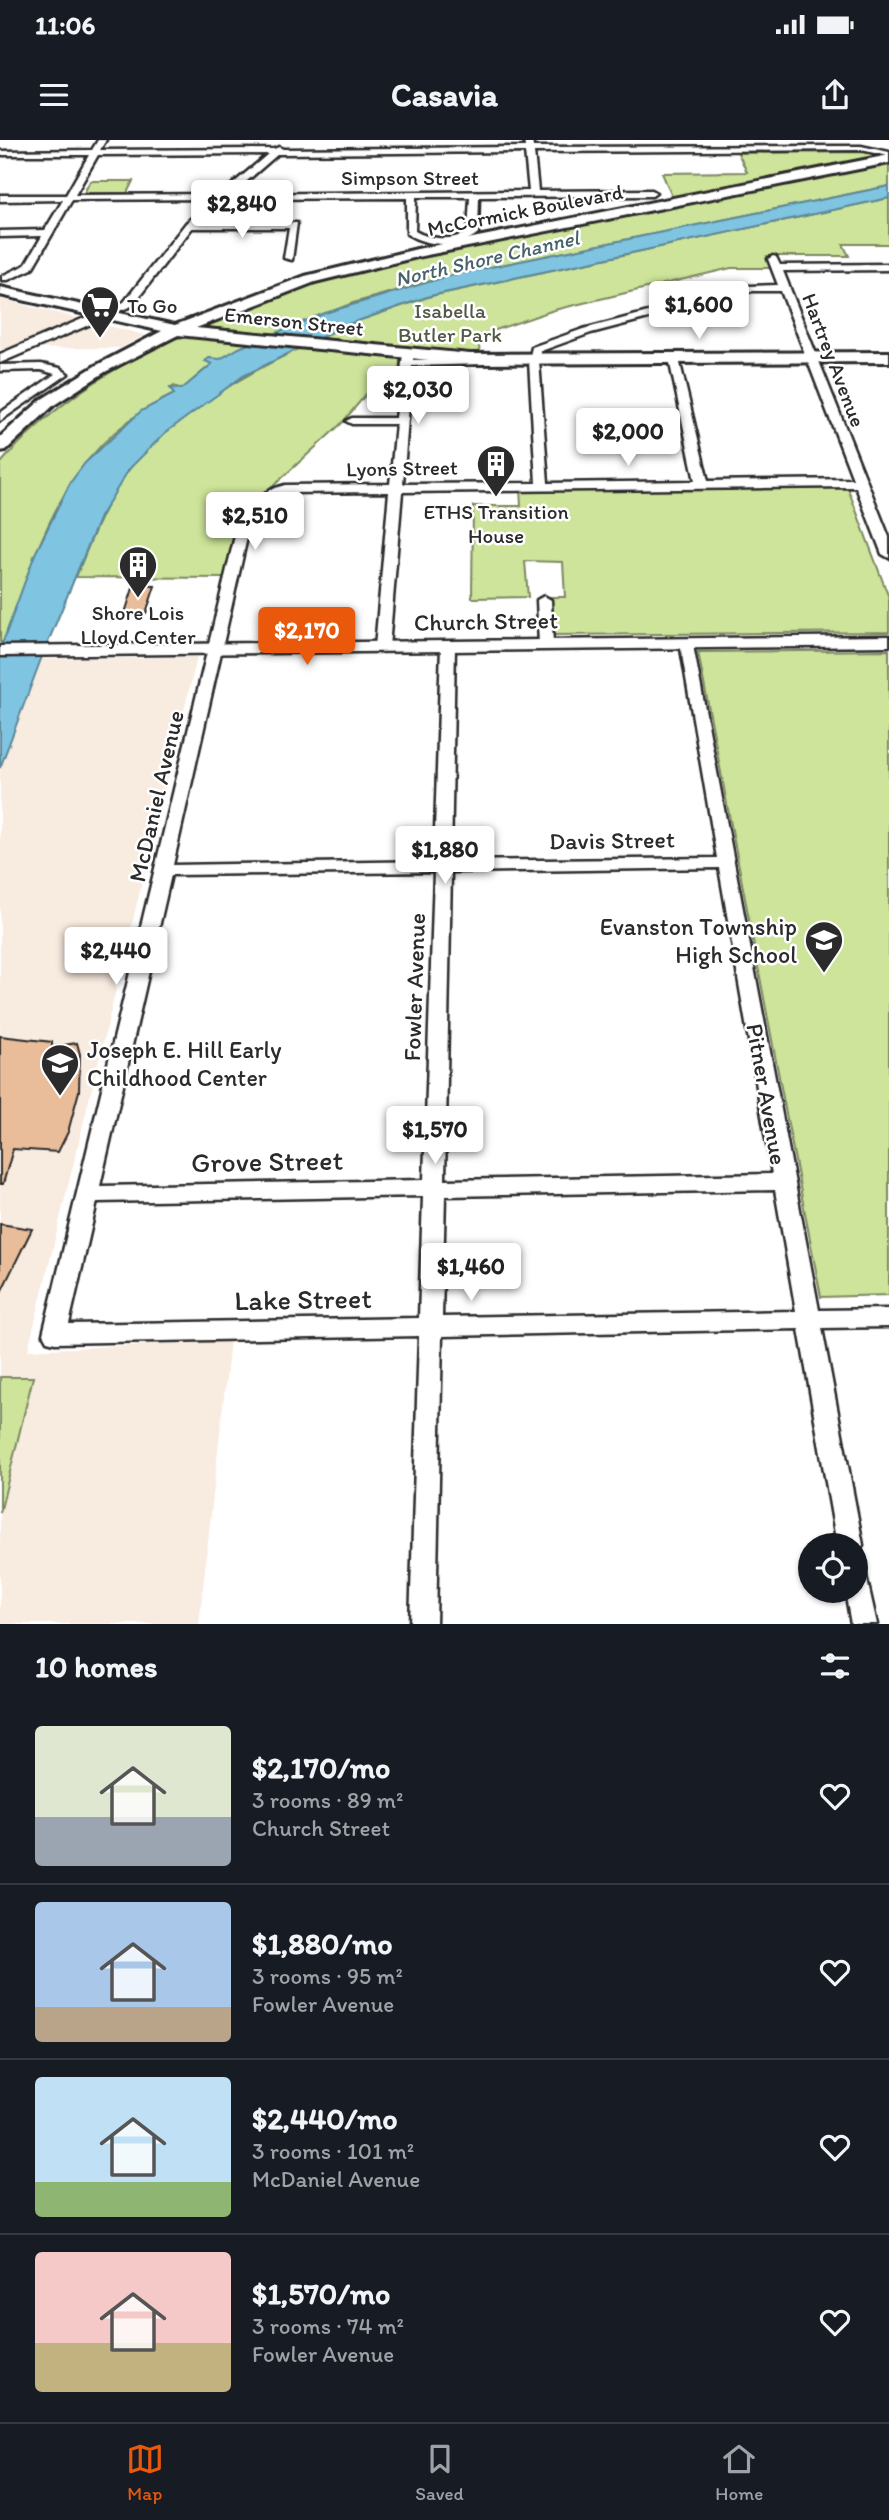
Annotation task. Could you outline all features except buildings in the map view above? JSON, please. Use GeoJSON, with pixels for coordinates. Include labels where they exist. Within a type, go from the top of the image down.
{"type":"FeatureCollection","features":[{"type":"Feature","properties":{"kind":"main road","name":"McCormick Boulevard"},"geometry":{"type":"LineString","coordinates":[[0,446],[29,418],[66,390],[176,330],[293,285],[359,266],[889,156]]}},
{"type":"Feature","properties":{"kind":"main road","name":"Emerson Street"},"geometry":{"type":"LineString","coordinates":[[3,285],[101,315],[141,324],[328,345],[407,358],[534,361],[889,357]]}},
{"type":"Feature","properties":{"kind":"main road"},"geometry":{"type":"LineString","coordinates":[[141,324],[149,334],[143,348]]}},
{"type":"Feature","properties":{"kind":"street"},"geometry":{"type":"LineString","coordinates":[[3,285],[29,268],[102,140]]}},
{"type":"Feature","properties":{"kind":"street"},"geometry":{"type":"LineString","coordinates":[[0,359],[128,304],[189,225],[290,140]]}},
{"type":"Feature","properties":{"kind":"street"},"geometry":{"type":"LineString","coordinates":[[0,153],[276,152],[529,145],[859,144],[889,156]]}},
{"type":"Feature","properties":{"kind":"street"},"geometry":{"type":"LineString","coordinates":[[529,145],[534,194]]}},
{"type":"Feature","properties":{"kind":"street","name":"Simpson Street"},"geometry":{"type":"LineString","coordinates":[[0,198],[652,193]]}},
{"type":"Feature","properties":{"kind":"street"},"geometry":{"type":"LineString","coordinates":[[412,195],[410,232],[421,238],[443,240],[466,237],[473,233],[475,194]]}},
{"type":"Feature","properties":{"kind":"street"},"geometry":{"type":"LineString","coordinates":[[189,225],[294,225],[289,258]]}},
{"type":"Feature","properties":{"kind":"street"},"geometry":{"type":"LineString","coordinates":[[0,234],[48,233]]}},
{"type":"Feature","properties":{"kind":"street","name":"Hartrey Avenue"},"geometry":{"type":"LineString","coordinates":[[889,267],[775,263],[889,554]]}},
{"type":"Feature","properties":{"kind":"street"},"geometry":{"type":"LineString","coordinates":[[542,486],[534,361],[536,349],[587,331],[752,288],[785,288]]}},
{"type":"Feature","properties":{"kind":"street"},"geometry":{"type":"LineString","coordinates":[[382,646],[407,358]]}},
{"type":"Feature","properties":{"kind":"street"},"geometry":{"type":"LineString","coordinates":[[674,359],[702,484]]}},
{"type":"Feature","properties":{"kind":"street"},"geometry":{"type":"LineString","coordinates":[[0,368],[57,369],[62,374],[0,418]]}},
{"type":"Feature","properties":{"kind":"street"},"geometry":{"type":"LineString","coordinates":[[352,421],[402,421]]}},
{"type":"Feature","properties":{"kind":"street","name":"Lyons Street"},"geometry":{"type":"LineString","coordinates":[[280,490],[860,483]]}},
{"type":"Feature","properties":{"kind":"street","name":"McDaniel Avenue"},"geometry":{"type":"LineString","coordinates":[[55,1334],[245,519],[272,493],[280,490]]}},
{"type":"Feature","properties":{"kind":"street"},"geometry":{"type":"LineString","coordinates":[[544,600],[547,645]]}},
{"type":"Feature","properties":{"kind":"street","name":"Church Street"},"geometry":{"type":"LineString","coordinates":[[0,651],[889,641]]}},
{"type":"Feature","properties":{"kind":"street","name":"Pitner Avenue"},"geometry":{"type":"LineString","coordinates":[[687,643],[848,1533]]}},
{"type":"Feature","properties":{"kind":"street","name":"Fowler Avenue"},"geometry":{"type":"LineString","coordinates":[[423,1624],[448,646]]}},
{"type":"Feature","properties":{"kind":"street","name":"Davis Street"},"geometry":{"type":"LineString","coordinates":[[164,870],[725,863]]}},
{"type":"Feature","properties":{"kind":"street","name":"Grove Street"},"geometry":{"type":"LineString","coordinates":[[87,1195],[783,1182]]}},
{"type":"Feature","properties":{"kind":"street","name":"Lake Street"},"geometry":{"type":"LineString","coordinates":[[55,1334],[889,1318]]}},
{"type":"Feature","properties":{"kind":"street"},"geometry":{"type":"LineString","coordinates":[[860,1603],[864,1624]]}},
{"type":"Feature","properties":{"kind":"shaded area"},"geometry":{"type":"Polygon","coordinates":[[[0,299],[145,335],[120,348],[0,349],[0,299]]]}},
{"type":"Feature","properties":{"kind":"shaded area"},"geometry":{"type":"Polygon","coordinates":[[[197,657],[28,1350],[230,1341],[199,1624],[0,1624],[0,768],[41,659],[197,657]]]}},
{"type":"Feature","properties":{"kind":"green space"},"geometry":{"type":"Polygon","coordinates":[[[873,152],[884,157],[673,199],[662,173],[747,172],[738,153],[873,152]]]}},
{"type":"Feature","properties":{"kind":"green space"},"geometry":{"type":"Polygon","coordinates":[[[889,161],[889,186],[452,275],[353,303],[274,334],[205,327],[230,314],[301,288],[386,263],[889,161]]]}},
{"type":"Feature","properties":{"kind":"green space"},"geometry":{"type":"Polygon","coordinates":[[[90,181],[133,181],[127,193],[84,193],[90,181]]]}},
{"type":"Feature","properties":{"kind":"green space","name":"Isabella Butler Park"},"geometry":{"type":"Polygon","coordinates":[[[889,198],[889,244],[843,244],[849,256],[767,256],[772,268],[731,268],[554,310],[478,336],[480,355],[320,338],[346,325],[431,296],[889,198]]]}},
{"type":"Feature","properties":{"kind":"green space"},"geometry":{"type":"Polygon","coordinates":[[[192,336],[252,344],[220,360],[206,360],[213,363],[182,389],[174,386],[171,388],[175,394],[138,414],[108,439],[83,467],[62,498],[45,531],[4,642],[0,642],[0,464],[31,431],[84,389],[160,345],[192,336]]]}},
{"type":"Feature","properties":{"kind":"green space"},"geometry":{"type":"Polygon","coordinates":[[[298,349],[400,357],[399,380],[378,380],[342,423],[237,519],[225,578],[76,577],[112,496],[143,453],[183,417],[206,401],[298,349]]]}},
{"type":"Feature","properties":{"kind":"green space"},"geometry":{"type":"Polygon","coordinates":[[[847,486],[889,598],[889,632],[554,635],[550,597],[565,597],[563,562],[525,561],[528,597],[472,598],[473,506],[521,506],[520,489],[847,486]]]}},
{"type":"Feature","properties":{"kind":"green space","name":"Evanston Township High School"},"geometry":{"type":"Polygon","coordinates":[[[889,650],[889,1295],[821,1297],[698,652],[889,650]]]}},
{"type":"Feature","properties":{"kind":"green space"},"geometry":{"type":"Polygon","coordinates":[[[0,1377],[33,1377],[0,1513],[0,1377]]]}},
{"type":"Feature","properties":{"kind":"water"},"geometry":{"type":"Polygon","coordinates":[[[889,186],[889,198],[430,296],[346,325],[243,376],[165,433],[129,469],[100,517],[41,659],[0,768],[0,650],[35,554],[70,483],[85,463],[141,411],[174,394],[170,388],[182,389],[212,364],[205,361],[209,358],[220,359],[239,348],[325,313],[452,275],[889,186]]]}},
{"type":"Feature","properties":{"kind":"place","name":"To Go"},"geometry":{"type":"Point","coordinates":[100,339]}},
{"type":"Feature","properties":{"kind":"place","name":"ETHS Transition House"},"geometry":{"type":"Point","coordinates":[496,498]}},
{"type":"Feature","properties":{"kind":"place","name":"Shore Lois Lloyd Center"},"geometry":{"type":"Point","coordinates":[138,599]}},
{"type":"Feature","properties":{"kind":"place","name":"Evanston Township High School"},"geometry":{"type":"Point","coordinates":[824,974]}},
{"type":"Feature","properties":{"kind":"place","name":"Joseph E. Hill Early Childhood Center"},"geometry":{"type":"Point","coordinates":[60,1097]}},
{"type":"Feature","properties":{"kind":"water label","name":"North Shore Channel"},"geometry":{"type":"Point","coordinates":[487,258]}}]}
